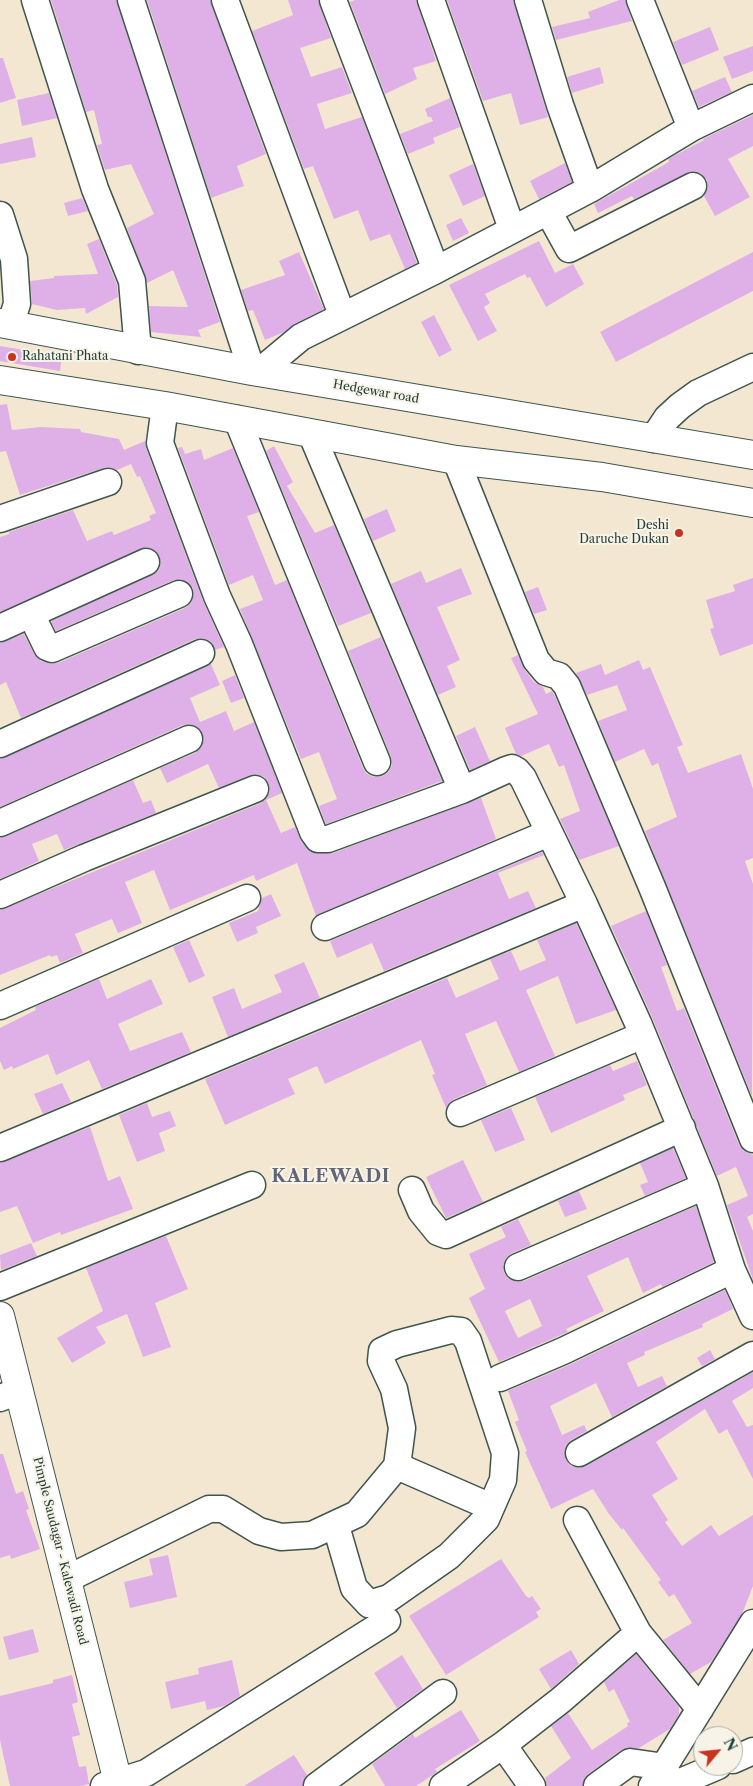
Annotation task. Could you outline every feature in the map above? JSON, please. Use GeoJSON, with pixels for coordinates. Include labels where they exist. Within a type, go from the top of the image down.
{"type":"FeatureCollection","features":[{"type":"Feature","properties":{"kind":"main road","name":"Hedgewar road"},"geometry":{"type":"LineString","coordinates":[[5,324],[138,351],[256,372],[753,455]]}},
{"type":"Feature","properties":{"kind":"main road"},"geometry":{"type":"LineString","coordinates":[[0,380],[165,406],[312,435],[456,460],[602,477],[753,503]]}},
{"type":"Feature","properties":{"kind":"main road","name":"Pimple Saudagar - Kalewadi Road"},"geometry":{"type":"LineString","coordinates":[[0,1316],[10,1394],[67,1579],[114,1784]]}},
{"type":"Feature","properties":{"kind":"street"},"geometry":{"type":"LineString","coordinates":[[35,0],[95,189],[132,281],[138,351]]}},
{"type":"Feature","properties":{"kind":"street"},"geometry":{"type":"LineString","coordinates":[[131,0],[256,372],[301,337],[436,270],[590,188],[691,128],[752,100]]}},
{"type":"Feature","properties":{"kind":"street"},"geometry":{"type":"LineString","coordinates":[[225,0],[342,315]]}},
{"type":"Feature","properties":{"kind":"street"},"geometry":{"type":"LineString","coordinates":[[333,0],[436,270]]}},
{"type":"Feature","properties":{"kind":"street"},"geometry":{"type":"LineString","coordinates":[[431,0],[512,229]]}},
{"type":"Feature","properties":{"kind":"street"},"geometry":{"type":"LineString","coordinates":[[528,0],[560,104],[590,188]]}},
{"type":"Feature","properties":{"kind":"street"},"geometry":{"type":"LineString","coordinates":[[640,0],[691,128]]}},
{"type":"Feature","properties":{"kind":"street"},"geometry":{"type":"LineString","coordinates":[[548,210],[569,249],[693,186]]}},
{"type":"Feature","properties":{"kind":"street"},"geometry":{"type":"LineString","coordinates":[[0,214],[14,260],[17,304],[5,324]]}},
{"type":"Feature","properties":{"kind":"street"},"geometry":{"type":"LineString","coordinates":[[653,439],[667,418],[698,393],[753,367]]}},
{"type":"Feature","properties":{"kind":"street"},"geometry":{"type":"LineString","coordinates":[[165,406],[160,443],[216,596],[238,644],[313,832],[318,839],[328,839],[462,790],[512,768],[523,778],[584,904],[643,1036],[706,1186],[732,1270],[753,1316]]}},
{"type":"Feature","properties":{"kind":"street"},"geometry":{"type":"LineString","coordinates":[[237,419],[377,762]]}},
{"type":"Feature","properties":{"kind":"street"},"geometry":{"type":"LineString","coordinates":[[312,435],[462,790]]}},
{"type":"Feature","properties":{"kind":"street"},"geometry":{"type":"LineString","coordinates":[[456,460],[536,660],[546,672],[558,676],[567,686],[652,888],[753,1139]]}},
{"type":"Feature","properties":{"kind":"street"},"geometry":{"type":"LineString","coordinates":[[0,519],[108,482]]}},
{"type":"Feature","properties":{"kind":"street"},"geometry":{"type":"LineString","coordinates":[[0,628],[146,562]]}},
{"type":"Feature","properties":{"kind":"street"},"geometry":{"type":"LineString","coordinates":[[31,614],[48,647],[52,649],[179,594]]}},
{"type":"Feature","properties":{"kind":"street"},"geometry":{"type":"LineString","coordinates":[[0,744],[201,654]]}},
{"type":"Feature","properties":{"kind":"street"},"geometry":{"type":"LineString","coordinates":[[0,823],[189,739]]}},
{"type":"Feature","properties":{"kind":"street"},"geometry":{"type":"LineString","coordinates":[[0,895],[256,789]]}},
{"type":"Feature","properties":{"kind":"street"},"geometry":{"type":"LineString","coordinates":[[325,927],[549,833]]}},
{"type":"Feature","properties":{"kind":"street"},"geometry":{"type":"LineString","coordinates":[[0,1006],[247,898]]}},
{"type":"Feature","properties":{"kind":"street"},"geometry":{"type":"LineString","coordinates":[[0,1148],[584,904]]}},
{"type":"Feature","properties":{"kind":"street"},"geometry":{"type":"LineString","coordinates":[[460,1112],[643,1036]]}},
{"type":"Feature","properties":{"kind":"street"},"geometry":{"type":"LineString","coordinates":[[412,1190],[421,1211],[438,1232],[446,1235],[682,1128]]}},
{"type":"Feature","properties":{"kind":"street"},"geometry":{"type":"LineString","coordinates":[[0,1287],[252,1185]]}},
{"type":"Feature","properties":{"kind":"street"},"geometry":{"type":"LineString","coordinates":[[518,1267],[706,1186]]}},
{"type":"Feature","properties":{"kind":"street"},"geometry":{"type":"LineString","coordinates":[[500,1378],[579,1344],[732,1270]]}},
{"type":"Feature","properties":{"kind":"street"},"geometry":{"type":"LineString","coordinates":[[67,1579],[215,1507],[223,1509],[260,1531],[281,1537],[312,1535],[336,1526],[358,1514],[397,1466],[402,1428],[394,1389],[380,1355],[382,1350],[397,1344],[451,1330],[461,1332],[468,1341],[505,1453],[503,1480],[486,1519],[449,1556],[389,1598],[369,1604],[354,1588],[336,1526]]}},
{"type":"Feature","properties":{"kind":"street"},"geometry":{"type":"LineString","coordinates":[[580,1453],[753,1355]]}},
{"type":"Feature","properties":{"kind":"street"},"geometry":{"type":"LineString","coordinates":[[397,1466],[491,1507]]}},
{"type":"Feature","properties":{"kind":"street"},"geometry":{"type":"LineString","coordinates":[[577,1520],[638,1632],[700,1709]]}},
{"type":"Feature","properties":{"kind":"street"},"geometry":{"type":"LineString","coordinates":[[114,1784],[146,1773],[387,1621]]}},
{"type":"Feature","properties":{"kind":"street"},"geometry":{"type":"LineString","coordinates":[[665,1781],[700,1709],[753,1623]]}},
{"type":"Feature","properties":{"kind":"street"},"geometry":{"type":"LineString","coordinates":[[443,1786],[503,1745],[561,1700],[638,1632]]}},
{"type":"Feature","properties":{"kind":"street"},"geometry":{"type":"LineString","coordinates":[[317,1786],[443,1693]]}},
{"type":"Feature","properties":{"kind":"street"},"geometry":{"type":"LineString","coordinates":[[503,1745],[532,1786]]}},
{"type":"Feature","properties":{"kind":"street"},"geometry":{"type":"LineString","coordinates":[[597,1786],[630,1762],[665,1781],[693,1773]]}},
{"type":"Feature","properties":{"kind":"building"},"geometry":{"type":"Polygon","coordinates":[[[51,0],[116,0],[220,322],[198,330],[201,337],[151,332],[149,306],[188,307],[173,270],[147,283],[127,228],[154,214],[131,164],[105,170],[97,145],[102,144],[94,110],[86,112],[51,0]]]}},
{"type":"Feature","properties":{"kind":"building"},"geometry":{"type":"Polygon","coordinates":[[[147,0],[210,0],[266,154],[237,166],[244,186],[211,198],[147,0]]]}},
{"type":"Feature","properties":{"kind":"building"},"geometry":{"type":"Polygon","coordinates":[[[288,0],[318,0],[331,38],[300,48],[311,77],[342,67],[352,93],[317,104],[325,129],[362,117],[417,263],[405,269],[390,234],[370,241],[358,210],[334,219],[313,166],[304,169],[252,31],[293,15],[288,0]]]}},
{"type":"Feature","properties":{"kind":"building"},"geometry":{"type":"Polygon","coordinates":[[[355,0],[416,0],[436,61],[413,68],[417,79],[385,94],[350,2],[355,0]]]}},
{"type":"Feature","properties":{"kind":"building"},"geometry":{"type":"Polygon","coordinates":[[[447,0],[513,0],[548,117],[520,125],[511,93],[483,101],[447,0]]]}},
{"type":"Feature","properties":{"kind":"building"},"geometry":{"type":"Polygon","coordinates":[[[619,0],[625,0],[632,21],[556,40],[552,27],[590,18],[588,12],[619,0]]]}},
{"type":"Feature","properties":{"kind":"building"},"geometry":{"type":"Polygon","coordinates":[[[710,27],[719,50],[682,65],[673,42],[710,27]]]}},
{"type":"Feature","properties":{"kind":"building"},"geometry":{"type":"Polygon","coordinates":[[[753,46],[753,71],[732,79],[723,57],[753,46]]]}},
{"type":"Feature","properties":{"kind":"building"},"geometry":{"type":"Polygon","coordinates":[[[0,58],[3,58],[16,98],[0,103],[0,58]]]}},
{"type":"Feature","properties":{"kind":"building"},"geometry":{"type":"Polygon","coordinates":[[[600,67],[604,83],[572,93],[567,77],[600,67]]]}},
{"type":"Feature","properties":{"kind":"building"},"geometry":{"type":"Polygon","coordinates":[[[725,77],[732,92],[699,107],[692,91],[725,77]]]}},
{"type":"Feature","properties":{"kind":"building"},"geometry":{"type":"Polygon","coordinates":[[[49,93],[57,118],[22,126],[17,100],[49,93]]]}},
{"type":"Feature","properties":{"kind":"building"},"geometry":{"type":"Polygon","coordinates":[[[450,98],[460,127],[433,138],[435,143],[408,154],[400,134],[433,121],[431,117],[428,117],[425,109],[450,98]]]}},
{"type":"Feature","properties":{"kind":"building"},"geometry":{"type":"Polygon","coordinates":[[[753,115],[753,146],[728,159],[750,197],[715,216],[704,196],[708,187],[707,180],[701,173],[693,171],[634,199],[632,196],[598,213],[594,204],[669,162],[668,159],[703,139],[753,115]]]}},
{"type":"Feature","properties":{"kind":"building"},"geometry":{"type":"Polygon","coordinates":[[[32,137],[36,157],[0,164],[0,144],[32,137]]]}},
{"type":"Feature","properties":{"kind":"building"},"geometry":{"type":"Polygon","coordinates":[[[565,163],[572,182],[539,199],[530,181],[565,163]]]}},
{"type":"Feature","properties":{"kind":"building"},"geometry":{"type":"Polygon","coordinates":[[[473,164],[485,196],[463,206],[449,175],[473,164]]]}},
{"type":"Feature","properties":{"kind":"building"},"geometry":{"type":"Polygon","coordinates":[[[82,198],[88,211],[68,216],[64,203],[82,198]]]}},
{"type":"Feature","properties":{"kind":"building"},"geometry":{"type":"Polygon","coordinates":[[[461,218],[469,233],[453,241],[446,225],[461,218]]]}},
{"type":"Feature","properties":{"kind":"building"},"geometry":{"type":"Polygon","coordinates":[[[99,239],[117,285],[118,297],[86,314],[85,308],[57,310],[32,304],[30,281],[54,278],[54,276],[98,274],[87,244],[99,239]]]}},
{"type":"Feature","properties":{"kind":"building"},"geometry":{"type":"Polygon","coordinates":[[[539,241],[555,273],[573,264],[584,284],[546,307],[530,277],[527,278],[525,274],[485,294],[490,303],[484,307],[497,331],[478,341],[449,285],[539,241]]]}},
{"type":"Feature","properties":{"kind":"building"},"geometry":{"type":"Polygon","coordinates":[[[299,252],[324,309],[294,324],[284,332],[265,340],[253,310],[248,311],[241,290],[285,275],[279,261],[299,252]]]}},
{"type":"Feature","properties":{"kind":"building"},"geometry":{"type":"Polygon","coordinates":[[[753,252],[753,291],[616,362],[600,332],[753,252]]]}},
{"type":"Feature","properties":{"kind":"building"},"geometry":{"type":"Polygon","coordinates":[[[434,315],[452,350],[439,357],[421,322],[434,315]]]}},
{"type":"Feature","properties":{"kind":"building"},"geometry":{"type":"Polygon","coordinates":[[[0,346],[62,356],[60,371],[0,361],[0,346]]]}},
{"type":"Feature","properties":{"kind":"building"},"geometry":{"type":"Polygon","coordinates":[[[7,404],[12,430],[41,427],[80,429],[81,432],[119,439],[124,450],[145,441],[203,601],[224,647],[215,650],[209,641],[202,638],[195,639],[21,718],[6,682],[0,685],[0,643],[24,634],[34,654],[41,661],[52,664],[58,663],[185,608],[191,603],[194,595],[193,588],[188,582],[181,579],[174,580],[56,631],[51,621],[158,571],[161,563],[159,555],[147,547],[0,612],[0,537],[9,534],[9,532],[73,510],[87,541],[112,531],[114,535],[151,520],[149,516],[156,513],[140,476],[137,477],[131,464],[117,470],[107,467],[20,495],[6,451],[0,452],[0,405],[7,404]]]}},
{"type":"Feature","properties":{"kind":"building"},"geometry":{"type":"Polygon","coordinates":[[[274,446],[293,482],[287,486],[315,533],[334,525],[371,613],[338,626],[266,451],[274,446]]]}},
{"type":"Feature","properties":{"kind":"building"},"geometry":{"type":"Polygon","coordinates":[[[182,447],[185,454],[201,449],[204,460],[233,448],[259,512],[247,516],[275,585],[287,580],[367,774],[374,777],[383,776],[392,765],[391,757],[348,651],[381,637],[442,781],[326,824],[319,806],[337,799],[319,752],[301,759],[240,609],[263,600],[253,575],[229,585],[178,448],[182,447]]]}},
{"type":"Feature","properties":{"kind":"building"},"geometry":{"type":"Polygon","coordinates":[[[387,509],[396,531],[373,541],[364,519],[387,509]]]}},
{"type":"Feature","properties":{"kind":"building"},"geometry":{"type":"Polygon","coordinates":[[[461,568],[472,594],[437,607],[460,660],[447,666],[456,687],[438,695],[391,584],[421,571],[426,583],[461,568]]]}},
{"type":"Feature","properties":{"kind":"building"},"geometry":{"type":"Polygon","coordinates":[[[753,578],[753,644],[720,656],[710,629],[714,628],[706,600],[735,591],[733,585],[753,578]]]}},
{"type":"Feature","properties":{"kind":"building"},"geometry":{"type":"Polygon","coordinates":[[[538,587],[547,610],[534,614],[525,592],[538,587]]]}},
{"type":"Feature","properties":{"kind":"building"},"geometry":{"type":"Polygon","coordinates":[[[518,655],[524,669],[534,682],[543,687],[546,694],[552,691],[554,694],[619,846],[579,860],[560,819],[580,811],[564,765],[559,767],[549,744],[521,756],[516,754],[505,728],[538,714],[511,658],[518,655]]]}},
{"type":"Feature","properties":{"kind":"building"},"geometry":{"type":"Polygon","coordinates":[[[639,660],[643,670],[650,667],[683,745],[677,747],[688,773],[741,754],[753,789],[753,858],[745,861],[753,884],[752,1096],[645,831],[677,817],[658,763],[652,766],[644,749],[615,762],[598,721],[627,710],[617,685],[587,695],[576,673],[601,664],[605,675],[639,660]]]}},
{"type":"Feature","properties":{"kind":"building"},"geometry":{"type":"Polygon","coordinates":[[[211,664],[220,685],[190,698],[200,722],[226,711],[234,731],[254,722],[282,793],[266,800],[281,833],[295,827],[301,841],[311,852],[333,853],[481,798],[496,839],[316,916],[297,863],[256,881],[254,875],[170,910],[154,870],[125,882],[142,923],[118,933],[112,919],[75,934],[83,953],[60,963],[57,955],[51,957],[50,955],[0,975],[0,910],[261,803],[267,798],[270,791],[269,784],[264,777],[257,774],[250,775],[219,788],[208,764],[167,783],[160,768],[195,753],[201,747],[204,740],[202,732],[190,724],[183,725],[0,807],[0,759],[211,664]]]}},
{"type":"Feature","properties":{"kind":"building"},"geometry":{"type":"Polygon","coordinates":[[[235,675],[244,698],[231,703],[222,681],[235,675]]]}},
{"type":"Feature","properties":{"kind":"building"},"geometry":{"type":"Polygon","coordinates":[[[475,727],[490,761],[470,770],[456,736],[475,727]]]}},
{"type":"Feature","properties":{"kind":"building"},"geometry":{"type":"Polygon","coordinates":[[[133,780],[143,803],[151,800],[156,813],[64,850],[57,834],[32,844],[39,861],[0,879],[0,838],[133,780]]]}},
{"type":"Feature","properties":{"kind":"building"},"geometry":{"type":"Polygon","coordinates":[[[542,852],[544,855],[498,873],[509,899],[528,891],[536,908],[384,971],[372,943],[337,958],[330,941],[542,852]]]}},
{"type":"Feature","properties":{"kind":"building"},"geometry":{"type":"Polygon","coordinates":[[[271,894],[281,916],[256,927],[258,933],[237,942],[229,923],[258,911],[262,898],[271,894]]]}},
{"type":"Feature","properties":{"kind":"building"},"geometry":{"type":"Polygon","coordinates":[[[646,911],[667,965],[661,967],[677,1011],[684,1008],[739,1145],[744,1151],[753,1155],[753,1214],[747,1217],[753,1231],[753,1280],[727,1205],[748,1196],[736,1167],[717,1176],[652,1017],[611,926],[646,911]]]}},
{"type":"Feature","properties":{"kind":"building"},"geometry":{"type":"Polygon","coordinates":[[[576,923],[616,1010],[576,1024],[558,976],[526,990],[555,1056],[519,1072],[496,1021],[465,1034],[487,1085],[454,1099],[446,1108],[432,1075],[435,1074],[421,1040],[325,1084],[317,1066],[288,1079],[295,1094],[225,1125],[205,1079],[447,978],[456,998],[499,979],[490,959],[511,951],[520,971],[546,960],[537,940],[576,923]]]}},
{"type":"Feature","properties":{"kind":"building"},"geometry":{"type":"Polygon","coordinates":[[[189,940],[205,976],[189,983],[173,947],[189,940]]]}},
{"type":"Feature","properties":{"kind":"building"},"geometry":{"type":"Polygon","coordinates":[[[304,962],[320,998],[228,1037],[212,997],[234,988],[242,1009],[282,992],[274,975],[304,962]]]}},
{"type":"Feature","properties":{"kind":"building"},"geometry":{"type":"Polygon","coordinates":[[[99,979],[107,999],[151,979],[163,1004],[118,1024],[130,1051],[182,1032],[191,1052],[102,1089],[89,1060],[56,1075],[48,1054],[13,1069],[12,1066],[4,1070],[0,1061],[0,1028],[36,1010],[35,1007],[99,979]]]}},
{"type":"Feature","properties":{"kind":"building"},"geometry":{"type":"Polygon","coordinates":[[[637,1061],[647,1085],[623,1095],[625,1100],[551,1133],[535,1097],[610,1065],[613,1071],[637,1061]]]}},
{"type":"Feature","properties":{"kind":"building"},"geometry":{"type":"Polygon","coordinates":[[[62,1083],[71,1102],[43,1114],[34,1094],[62,1083]]]}},
{"type":"Feature","properties":{"kind":"building"},"geometry":{"type":"Polygon","coordinates":[[[147,1103],[152,1117],[170,1111],[176,1126],[159,1133],[165,1151],[137,1162],[119,1115],[147,1103]]]}},
{"type":"Feature","properties":{"kind":"building"},"geometry":{"type":"Polygon","coordinates":[[[511,1108],[525,1140],[495,1152],[481,1120],[511,1108]]]}},
{"type":"Feature","properties":{"kind":"building"},"geometry":{"type":"Polygon","coordinates":[[[90,1127],[108,1181],[120,1176],[133,1209],[61,1235],[60,1232],[33,1243],[17,1206],[0,1212],[0,1163],[90,1127]]]}},
{"type":"Feature","properties":{"kind":"building"},"geometry":{"type":"Polygon","coordinates":[[[673,1148],[686,1178],[645,1196],[640,1185],[648,1182],[640,1163],[673,1148]]]}},
{"type":"Feature","properties":{"kind":"building"},"geometry":{"type":"Polygon","coordinates":[[[463,1160],[483,1202],[446,1218],[426,1177],[463,1160]]]}},
{"type":"Feature","properties":{"kind":"building"},"geometry":{"type":"Polygon","coordinates":[[[579,1191],[587,1209],[565,1217],[558,1201],[579,1191]]]}},
{"type":"Feature","properties":{"kind":"building"},"geometry":{"type":"Polygon","coordinates":[[[696,1206],[714,1262],[662,1287],[661,1284],[643,1293],[628,1257],[587,1276],[604,1311],[566,1329],[568,1332],[499,1362],[469,1298],[485,1289],[469,1254],[506,1237],[501,1227],[518,1219],[531,1245],[512,1253],[506,1258],[503,1265],[504,1273],[509,1279],[517,1282],[524,1281],[696,1206]],[[530,1299],[505,1311],[518,1338],[542,1326],[530,1299]]]}},
{"type":"Feature","properties":{"kind":"building"},"geometry":{"type":"Polygon","coordinates":[[[166,1236],[188,1289],[155,1303],[171,1347],[143,1357],[127,1314],[96,1327],[106,1343],[72,1363],[57,1338],[103,1311],[86,1268],[166,1236]]]}},
{"type":"Feature","properties":{"kind":"building"},"geometry":{"type":"Polygon","coordinates":[[[31,1243],[37,1256],[1,1270],[0,1255],[31,1243]]]}},
{"type":"Feature","properties":{"kind":"building"},"geometry":{"type":"Polygon","coordinates":[[[725,1290],[733,1309],[702,1324],[703,1327],[644,1352],[645,1355],[627,1363],[638,1387],[662,1376],[667,1386],[612,1417],[596,1383],[550,1406],[562,1435],[584,1425],[587,1431],[571,1440],[566,1445],[564,1452],[566,1460],[571,1466],[579,1468],[586,1466],[753,1372],[753,1388],[732,1401],[747,1427],[753,1425],[753,1479],[727,1429],[719,1434],[705,1409],[656,1442],[678,1479],[652,1495],[668,1520],[665,1522],[682,1546],[711,1525],[719,1536],[753,1515],[753,1586],[742,1614],[711,1662],[690,1674],[663,1640],[692,1623],[674,1594],[669,1597],[658,1582],[661,1580],[623,1528],[622,1530],[609,1514],[593,1489],[551,1509],[525,1452],[527,1451],[515,1422],[519,1420],[508,1391],[569,1365],[725,1290]]]}},
{"type":"Feature","properties":{"kind":"building"},"geometry":{"type":"Polygon","coordinates":[[[710,1350],[715,1359],[702,1366],[697,1358],[710,1350]]]}},
{"type":"Feature","properties":{"kind":"building"},"geometry":{"type":"Polygon","coordinates":[[[0,1454],[3,1454],[16,1494],[23,1491],[29,1509],[26,1510],[40,1549],[11,1559],[10,1555],[0,1558],[0,1454]]]}},
{"type":"Feature","properties":{"kind":"building"},"geometry":{"type":"Polygon","coordinates":[[[168,1555],[177,1597],[130,1608],[124,1582],[153,1575],[149,1559],[168,1555]]]}},
{"type":"Feature","properties":{"kind":"building"},"geometry":{"type":"Polygon","coordinates":[[[501,1559],[526,1596],[529,1598],[532,1596],[541,1609],[536,1612],[539,1617],[446,1675],[409,1616],[501,1559]]]}},
{"type":"Feature","properties":{"kind":"building"},"geometry":{"type":"Polygon","coordinates":[[[33,1629],[39,1652],[9,1660],[3,1637],[33,1629]]]}},
{"type":"Feature","properties":{"kind":"building"},"geometry":{"type":"Polygon","coordinates":[[[571,1650],[579,1664],[551,1689],[539,1669],[571,1650]]]}},
{"type":"Feature","properties":{"kind":"building"},"geometry":{"type":"Polygon","coordinates":[[[636,1654],[679,1707],[679,1714],[670,1729],[639,1748],[621,1750],[588,1774],[582,1786],[547,1786],[545,1778],[571,1758],[551,1726],[568,1713],[592,1750],[628,1726],[627,1723],[630,1722],[614,1689],[609,1692],[604,1682],[636,1654]]]}},
{"type":"Feature","properties":{"kind":"building"},"geometry":{"type":"Polygon","coordinates":[[[402,1655],[423,1689],[397,1708],[374,1673],[402,1655]]]}},
{"type":"Feature","properties":{"kind":"building"},"geometry":{"type":"Polygon","coordinates":[[[232,1660],[240,1696],[224,1706],[207,1710],[205,1701],[171,1709],[165,1682],[199,1674],[198,1668],[232,1660]]]}},
{"type":"Feature","properties":{"kind":"building"},"geometry":{"type":"Polygon","coordinates":[[[72,1675],[78,1702],[72,1704],[80,1735],[72,1737],[79,1767],[86,1766],[89,1784],[81,1786],[10,1786],[0,1740],[0,1696],[53,1683],[53,1680],[72,1675]]]}},
{"type":"Feature","properties":{"kind":"building"},"geometry":{"type":"Polygon","coordinates":[[[461,1710],[480,1741],[435,1769],[437,1772],[416,1786],[385,1786],[372,1764],[413,1734],[415,1738],[461,1710]]]}},
{"type":"Feature","properties":{"kind":"building"},"geometry":{"type":"Polygon","coordinates":[[[294,1755],[307,1775],[302,1786],[244,1786],[294,1755]]]}},
{"type":"Feature","properties":{"kind":"place","name":"Rahatani Phata"},"geometry":{"type":"Point","coordinates":[12,357]}},
{"type":"Feature","properties":{"kind":"place","name":"Deshi Daruche Dukan"},"geometry":{"type":"Point","coordinates":[679,533]}},
{"type":"Feature","properties":{"kind":"district","name":"KALEWADI"},"geometry":{"type":"Point","coordinates":[331,1177]}}]}
